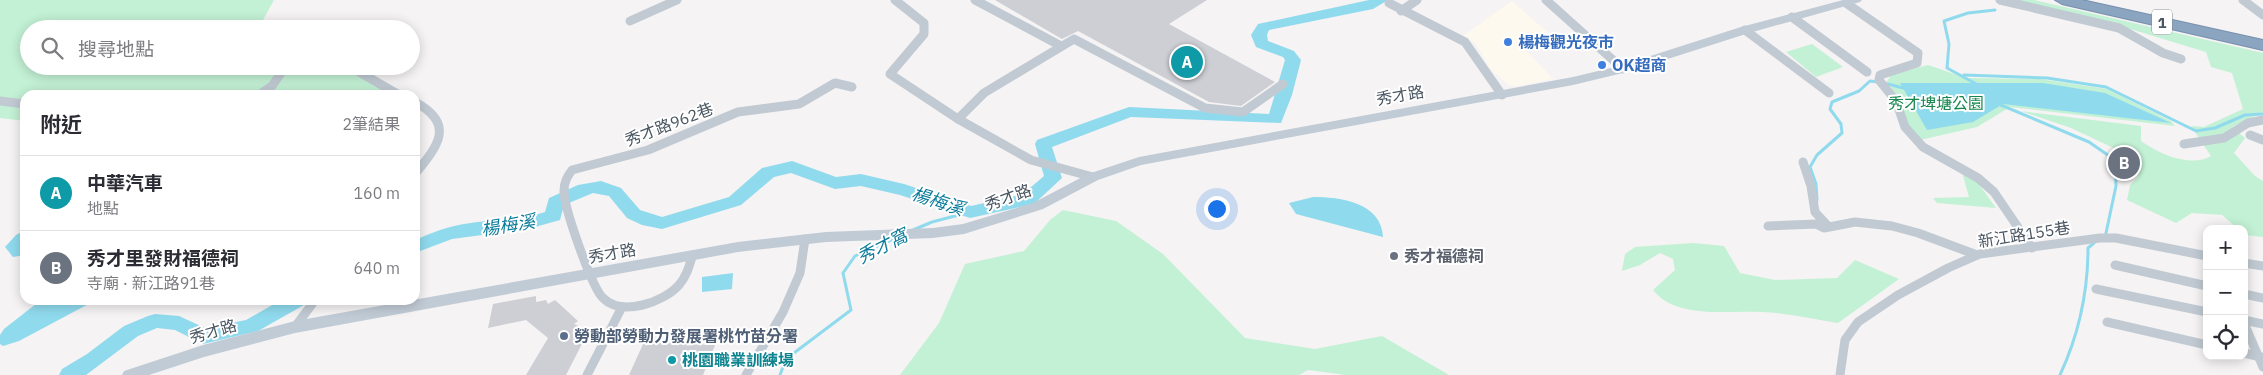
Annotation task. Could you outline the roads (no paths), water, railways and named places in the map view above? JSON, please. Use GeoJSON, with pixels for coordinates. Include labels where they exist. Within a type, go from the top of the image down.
{"type":"FeatureCollection","features":[{"type":"Feature","properties":{"kind":"highway","name":"1"},"geometry":{"type":"LineString","coordinates":[[2062,0],[2263,45]]}},
{"type":"Feature","properties":{"kind":"highway","name":"1"},"geometry":{"type":"LineString","coordinates":[[2101,0],[2263,36]]}},
{"type":"Feature","properties":{"kind":"main road","name":"秀才路"},"geometry":{"type":"LineString","coordinates":[[130,375],[203,351],[295,327],[692,257],[738,247],[805,239],[933,233],[964,229],[1038,206],[1093,177],[1155,158],[1502,95],[1623,69],[1745,30],[1851,1]]}},
{"type":"Feature","properties":{"kind":"street"},"geometry":{"type":"LineString","coordinates":[[630,21],[677,0]]}},
{"type":"Feature","properties":{"kind":"street"},"geometry":{"type":"LineString","coordinates":[[895,0],[924,23],[924,34],[890,74],[958,119],[1031,160],[1093,177]]}},
{"type":"Feature","properties":{"kind":"street"},"geometry":{"type":"LineString","coordinates":[[975,0],[1062,46]]}},
{"type":"Feature","properties":{"kind":"street"},"geometry":{"type":"LineString","coordinates":[[1401,11],[1416,0]]}},
{"type":"Feature","properties":{"kind":"street"},"geometry":{"type":"LineString","coordinates":[[1546,0],[1623,69]]}},
{"type":"Feature","properties":{"kind":"street"},"geometry":{"type":"LineString","coordinates":[[2000,0],[2119,28],[2154,50],[2181,59]]}},
{"type":"Feature","properties":{"kind":"street"},"geometry":{"type":"LineString","coordinates":[[2243,0],[2263,15]]}},
{"type":"Feature","properties":{"kind":"street"},"geometry":{"type":"LineString","coordinates":[[1851,1],[1918,53],[1917,63],[1910,67],[1884,72],[1880,75],[1882,83],[1896,101],[1905,128],[1923,146],[1978,178],[1994,192],[2032,248]]}},
{"type":"Feature","properties":{"kind":"street"},"geometry":{"type":"LineString","coordinates":[[1389,3],[1401,11],[1465,42],[1502,95]]}},
{"type":"Feature","properties":{"kind":"street"},"geometry":{"type":"LineString","coordinates":[[1792,17],[1868,72]]}},
{"type":"Feature","properties":{"kind":"street"},"geometry":{"type":"LineString","coordinates":[[1745,30],[1829,93]]}},
{"type":"Feature","properties":{"kind":"street"},"geometry":{"type":"LineString","coordinates":[[958,119],[974,100],[984,93],[1074,39],[1205,108],[1243,112],[1283,84]]}},
{"type":"Feature","properties":{"kind":"street"},"geometry":{"type":"LineString","coordinates":[[266,90],[272,86],[280,75]]}},
{"type":"Feature","properties":{"kind":"street"},"geometry":{"type":"LineString","coordinates":[[365,75],[390,90]]}},
{"type":"Feature","properties":{"kind":"street","name":"秀才路962巷"},"geometry":{"type":"LineString","coordinates":[[622,307],[611,306],[600,298],[593,286],[592,275],[566,208],[564,186],[567,174],[572,170],[648,150],[738,112],[794,106],[835,83],[852,87]]}},
{"type":"Feature","properties":{"kind":"street"},"geometry":{"type":"LineString","coordinates":[[0,101],[20,103]]}},
{"type":"Feature","properties":{"kind":"street"},"geometry":{"type":"LineString","coordinates":[[420,105],[433,112],[439,122],[440,136],[435,150],[420,168]]}},
{"type":"Feature","properties":{"kind":"street"},"geometry":{"type":"LineString","coordinates":[[2184,144],[2225,137],[2254,121],[2263,120]]}},
{"type":"Feature","properties":{"kind":"street"},"geometry":{"type":"LineString","coordinates":[[2250,135],[2263,140]]}},
{"type":"Feature","properties":{"kind":"street"},"geometry":{"type":"LineString","coordinates":[[1803,162],[1812,187],[1813,211],[1820,221],[1830,226]]}},
{"type":"Feature","properties":{"kind":"street"},"geometry":{"type":"LineString","coordinates":[[1768,226],[1778,224],[1816,224],[1824,228],[1855,222],[1892,226],[1918,233],[1977,255]]}},
{"type":"Feature","properties":{"kind":"street","name":"新江路155巷"},"geometry":{"type":"LineString","coordinates":[[1840,375],[1845,340],[1858,322],[1898,295],[1948,268],[1977,255],[2100,238],[2116,238],[2203,255]]}},
{"type":"Feature","properties":{"kind":"street"},"geometry":{"type":"LineString","coordinates":[[746,375],[783,312],[800,273],[805,239]]}},
{"type":"Feature","properties":{"kind":"street"},"geometry":{"type":"LineString","coordinates":[[587,375],[622,307],[649,304],[678,287],[692,257]]}},
{"type":"Feature","properties":{"kind":"street"},"geometry":{"type":"LineString","coordinates":[[2248,264],[2263,266]]}},
{"type":"Feature","properties":{"kind":"street"},"geometry":{"type":"LineString","coordinates":[[2115,266],[2203,285]]}},
{"type":"Feature","properties":{"kind":"street"},"geometry":{"type":"LineString","coordinates":[[2096,289],[2203,311]]}},
{"type":"Feature","properties":{"kind":"street"},"geometry":{"type":"LineString","coordinates":[[2248,295],[2263,298]]}},
{"type":"Feature","properties":{"kind":"street"},"geometry":{"type":"LineString","coordinates":[[295,327],[311,305]]}},
{"type":"Feature","properties":{"kind":"street"},"geometry":{"type":"LineString","coordinates":[[2107,322],[2203,344]]}},
{"type":"Feature","properties":{"kind":"street"},"geometry":{"type":"LineString","coordinates":[[2248,322],[2263,324]]}},
{"type":"Feature","properties":{"kind":"street"},"geometry":{"type":"LineString","coordinates":[[2248,331],[2263,367]]}},
{"type":"Feature","properties":{"kind":"water","name":"秀才埤塘公園"},"geometry":{"type":"Polygon","coordinates":[[[1900,83],[2043,83],[2105,93],[2171,123],[2003,104],[1973,122],[1927,130],[1900,83]]]}},
{"type":"Feature","properties":{"kind":"water"},"geometry":{"type":"Polygon","coordinates":[[[1313,197],[1346,200],[1367,209],[1381,225],[1383,237],[1296,214],[1289,203],[1313,197]]]}},
{"type":"Feature","properties":{"kind":"water"},"geometry":{"type":"Polygon","coordinates":[[[20,233],[20,256],[13,257],[5,247],[20,233]]]}},
{"type":"Feature","properties":{"kind":"water"},"geometry":{"type":"Polygon","coordinates":[[[733,273],[732,289],[702,292],[702,277],[733,273]]]}},
{"type":"Feature","properties":{"kind":"water"},"geometry":{"type":"Polygon","coordinates":[[[35,305],[87,305],[19,341],[3,346],[0,344],[0,335],[4,329],[35,305]]]}},
{"type":"Feature","properties":{"kind":"waterway","name":"秀才窩"},"geometry":{"type":"LineString","coordinates":[[420,245],[464,230],[516,225],[554,216],[555,202],[585,189],[601,187],[615,192],[630,211],[638,217],[662,223],[735,201],[768,172],[792,167],[835,183],[861,180],[904,190],[970,212],[1029,199],[1053,178],[1043,144],[1129,112],[1275,119],[1284,95],[1293,60],[1289,54],[1261,44],[1259,35],[1263,27],[1368,6],[1381,0]]}},
{"type":"Feature","properties":{"kind":"waterway"},"geometry":{"type":"LineString","coordinates":[[1980,86],[1947,68],[1949,44],[1944,21],[1968,13],[1995,10]]}},
{"type":"Feature","properties":{"kind":"waterway"},"geometry":{"type":"LineString","coordinates":[[1964,75],[2047,78],[2106,87],[2196,131],[2215,128],[2245,115],[2263,114]]}},
{"type":"Feature","properties":{"kind":"waterway"},"geometry":{"type":"LineString","coordinates":[[1817,200],[1816,184],[1810,167],[1817,155],[1842,133],[1841,124],[1830,109],[1832,102],[1859,91],[1870,81],[1878,82]]}},
{"type":"Feature","properties":{"kind":"waterway"},"geometry":{"type":"LineString","coordinates":[[1884,83],[1907,89]]}},
{"type":"Feature","properties":{"kind":"waterway"},"geometry":{"type":"LineString","coordinates":[[1996,103],[2089,142],[2115,160],[2116,186],[2106,233]]}},
{"type":"Feature","properties":{"kind":"waterway","name":"秀才窩"},"geometry":{"type":"LineString","coordinates":[[913,230],[932,222],[970,212]]}},
{"type":"Feature","properties":{"kind":"waterway","name":"秀才窩"},"geometry":{"type":"LineString","coordinates":[[780,375],[786,359],[851,310],[843,273],[855,256],[896,238]]}},
{"type":"Feature","properties":{"kind":"waterway"},"geometry":{"type":"LineString","coordinates":[[2060,375],[2077,329],[2084,297],[2088,248],[2094,243]]}},
{"type":"Feature","properties":{"kind":"waterway","name":"楊梅溪"},"geometry":{"type":"LineString","coordinates":[[69,375],[94,360],[131,331],[155,321],[179,323],[203,336],[251,326],[288,305]]}},
{"type":"Feature","properties":{"kind":"place","name":"楊梅觀光夜市"},"geometry":{"type":"Point","coordinates":[1508,42]}},
{"type":"Feature","properties":{"kind":"place","name":"中華汽車"},"geometry":{"type":"Point","coordinates":[1187,62]}},
{"type":"Feature","properties":{"kind":"place","name":"OK超商"},"geometry":{"type":"Point","coordinates":[1602,65]}},
{"type":"Feature","properties":{"kind":"place","name":"秀才里發財福德祠"},"geometry":{"type":"Point","coordinates":[2124,163]}},
{"type":"Feature","properties":{"kind":"place","name":"秀才福德祠"},"geometry":{"type":"Point","coordinates":[1394,256]}},
{"type":"Feature","properties":{"kind":"place","name":"勞動部勞動力發展署桃竹苗分署"},"geometry":{"type":"Point","coordinates":[564,336]}},
{"type":"Feature","properties":{"kind":"place","name":"桃園職業訓練場"},"geometry":{"type":"Point","coordinates":[672,360]}}]}
